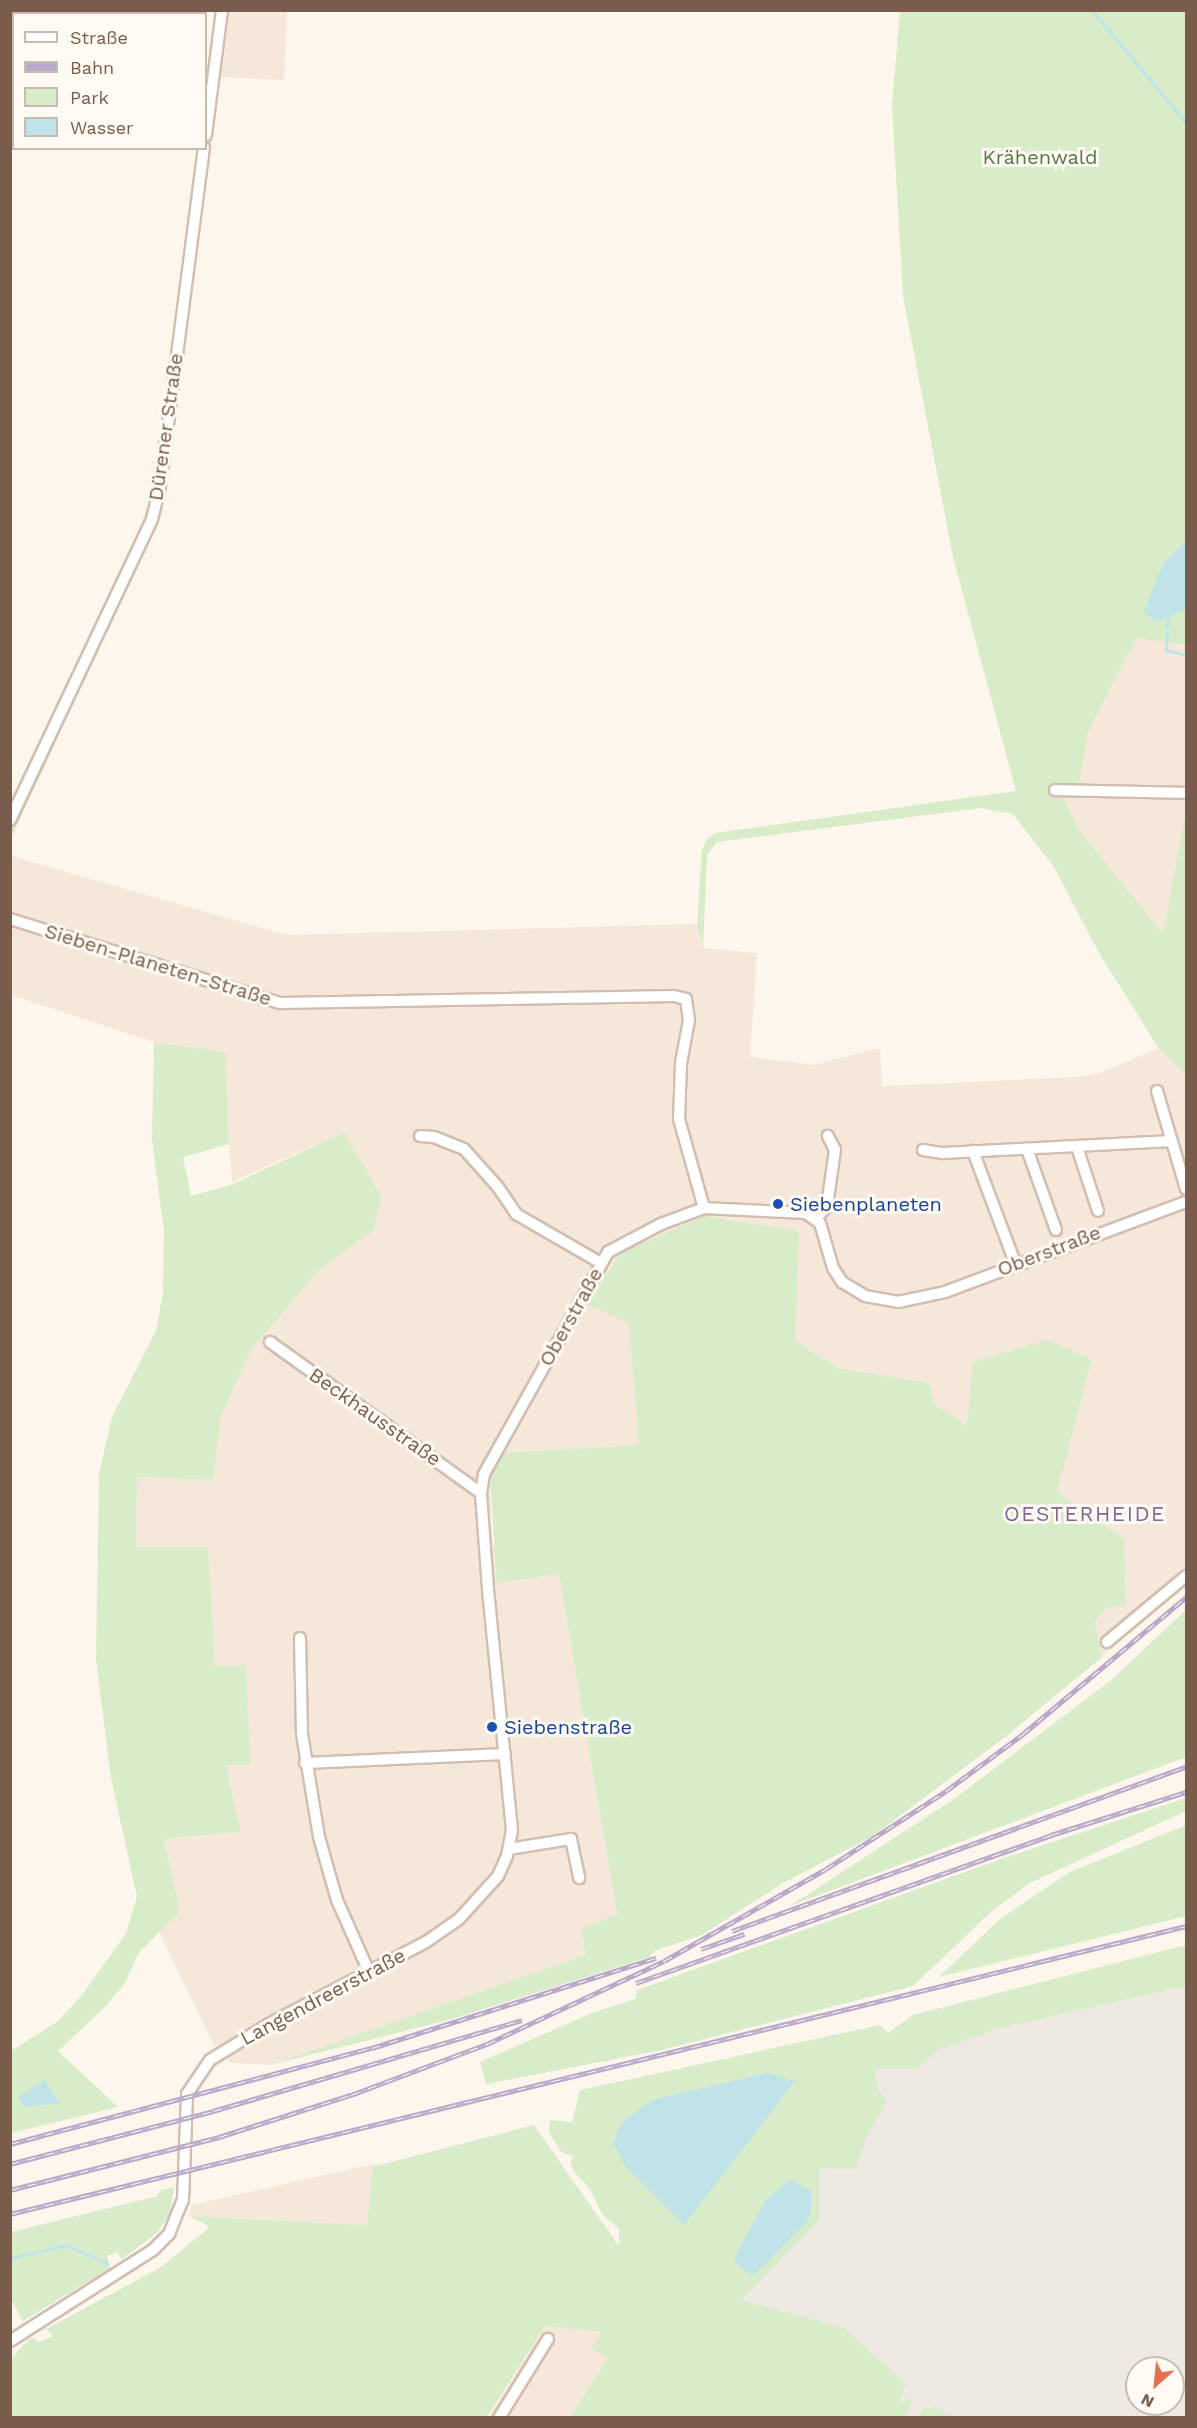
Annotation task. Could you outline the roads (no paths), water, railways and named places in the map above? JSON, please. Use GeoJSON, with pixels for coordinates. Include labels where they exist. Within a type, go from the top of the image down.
{"type":"FeatureCollection","features":[{"type":"Feature","properties":{"kind":"street"},"geometry":{"type":"LineString","coordinates":[[207,127],[222,10]]}},
{"type":"Feature","properties":{"kind":"street","name":"Dürener Straße"},"geometry":{"type":"LineString","coordinates":[[10,820],[152,519],[160,486],[204,150]]}},
{"type":"Feature","properties":{"kind":"street"},"geometry":{"type":"LineString","coordinates":[[1055,790],[1186,793]]}},
{"type":"Feature","properties":{"kind":"street","name":"Sieben-Planeten-Straße"},"geometry":{"type":"LineString","coordinates":[[10,919],[266,1001],[674,996],[687,999],[689,1020],[681,1064],[679,1119],[704,1208]]}},
{"type":"Feature","properties":{"kind":"street"},"geometry":{"type":"LineString","coordinates":[[1157,1091],[1186,1189]]}},
{"type":"Feature","properties":{"kind":"street"},"geometry":{"type":"LineString","coordinates":[[420,1136],[434,1137],[464,1149],[498,1186],[516,1214],[601,1263]]}},
{"type":"Feature","properties":{"kind":"street"},"geometry":{"type":"LineString","coordinates":[[816,1218],[827,1206],[835,1150],[828,1136]]}},
{"type":"Feature","properties":{"kind":"street"},"geometry":{"type":"LineString","coordinates":[[923,1150],[972,1151],[1172,1142]]}},
{"type":"Feature","properties":{"kind":"street"},"geometry":{"type":"LineString","coordinates":[[1077,1147],[1099,1214],[1108,1228]]}},
{"type":"Feature","properties":{"kind":"street"},"geometry":{"type":"LineString","coordinates":[[1027,1149],[1056,1230]]}},
{"type":"Feature","properties":{"kind":"street"},"geometry":{"type":"LineString","coordinates":[[972,1151],[1014,1263]]}},
{"type":"Feature","properties":{"kind":"street","name":"Oberstraße"},"geometry":{"type":"LineString","coordinates":[[488,1589],[481,1493],[492,1457],[601,1263],[619,1244],[704,1208],[806,1213],[816,1218],[833,1268],[842,1282],[853,1290],[882,1300],[922,1300],[1108,1228],[1186,1202]]}},
{"type":"Feature","properties":{"kind":"street","name":"Beckhausstraße"},"geometry":{"type":"LineString","coordinates":[[270,1342],[481,1493]]}},
{"type":"Feature","properties":{"kind":"street"},"geometry":{"type":"LineString","coordinates":[[1107,1642],[1186,1576]]}},
{"type":"Feature","properties":{"kind":"street","name":"Langendreerstraße"},"geometry":{"type":"LineString","coordinates":[[10,2341],[153,2250],[169,2234],[183,2200],[186,2094],[210,2060],[268,2024],[369,1972],[459,1919],[486,1892],[509,1849],[512,1830],[488,1589]]}},
{"type":"Feature","properties":{"kind":"street"},"geometry":{"type":"LineString","coordinates":[[300,1638],[305,1763],[318,1837],[337,1900],[369,1972]]}},
{"type":"Feature","properties":{"kind":"street"},"geometry":{"type":"LineString","coordinates":[[305,1763],[505,1754]]}},
{"type":"Feature","properties":{"kind":"street"},"geometry":{"type":"LineString","coordinates":[[509,1849],[572,1839],[579,1878]]}},
{"type":"Feature","properties":{"kind":"street"},"geometry":{"type":"LineString","coordinates":[[499,2418],[548,2339]]}},
{"type":"Feature","properties":{"kind":"water"},"geometry":{"type":"Polygon","coordinates":[[[1186,541],[1186,609],[1158,622],[1144,612],[1163,564],[1186,541]]]}},
{"type":"Feature","properties":{"kind":"water"},"geometry":{"type":"Polygon","coordinates":[[[767,2073],[795,2081],[684,2225],[626,2167],[614,2144],[617,2132],[625,2120],[653,2100],[767,2073]]]}},
{"type":"Feature","properties":{"kind":"water"},"geometry":{"type":"Polygon","coordinates":[[[44,2080],[60,2103],[26,2107],[18,2098],[44,2080]]]}},
{"type":"Feature","properties":{"kind":"water"},"geometry":{"type":"Polygon","coordinates":[[[790,2179],[811,2191],[811,2213],[805,2224],[766,2264],[755,2274],[746,2273],[735,2261],[737,2253],[765,2201],[790,2179]]]}},
{"type":"Feature","properties":{"kind":"waterway"},"geometry":{"type":"LineString","coordinates":[[1092,10],[1186,123]]}},
{"type":"Feature","properties":{"kind":"waterway"},"geometry":{"type":"LineString","coordinates":[[1167,627],[1168,614]]}},
{"type":"Feature","properties":{"kind":"waterway"},"geometry":{"type":"LineString","coordinates":[[1167,632],[1166,650],[1186,655]]}},
{"type":"Feature","properties":{"kind":"waterway"},"geometry":{"type":"LineString","coordinates":[[10,2258],[67,2245],[108,2264]]}},
{"type":"Feature","properties":{"kind":"railway"},"geometry":{"type":"LineString","coordinates":[[10,2190],[219,2137],[351,2095],[487,2044],[664,1961],[826,1869],[946,1791],[1023,1734],[1186,1597]]}},
{"type":"Feature","properties":{"kind":"railway"},"geometry":{"type":"LineString","coordinates":[[732,1931],[1186,1767]]}},
{"type":"Feature","properties":{"kind":"railway"},"geometry":{"type":"LineString","coordinates":[[636,1983],[1051,1835],[1186,1792]]}},
{"type":"Feature","properties":{"kind":"railway"},"geometry":{"type":"LineString","coordinates":[[10,2214],[1186,1926]]}},
{"type":"Feature","properties":{"kind":"railway"},"geometry":{"type":"LineString","coordinates":[[701,1949],[744,1934]]}},
{"type":"Feature","properties":{"kind":"railway"},"geometry":{"type":"LineString","coordinates":[[10,2144],[372,2048],[656,1958]]}},
{"type":"Feature","properties":{"kind":"railway"},"geometry":{"type":"LineString","coordinates":[[10,2164],[213,2111],[522,2020]]}},
{"type":"Feature","properties":{"kind":"place","name":"Siebenplaneten"},"geometry":{"type":"Point","coordinates":[778,1204]}},
{"type":"Feature","properties":{"kind":"place","name":"Siebenstraße"},"geometry":{"type":"Point","coordinates":[492,1727]}},
{"type":"Feature","properties":{"kind":"district","name":"OESTERHEIDE"},"geometry":{"type":"Point","coordinates":[1085,1514]}},
{"type":"Feature","properties":{"kind":"park label","name":"Krähenwald"},"geometry":{"type":"Point","coordinates":[1040,157]}}]}
